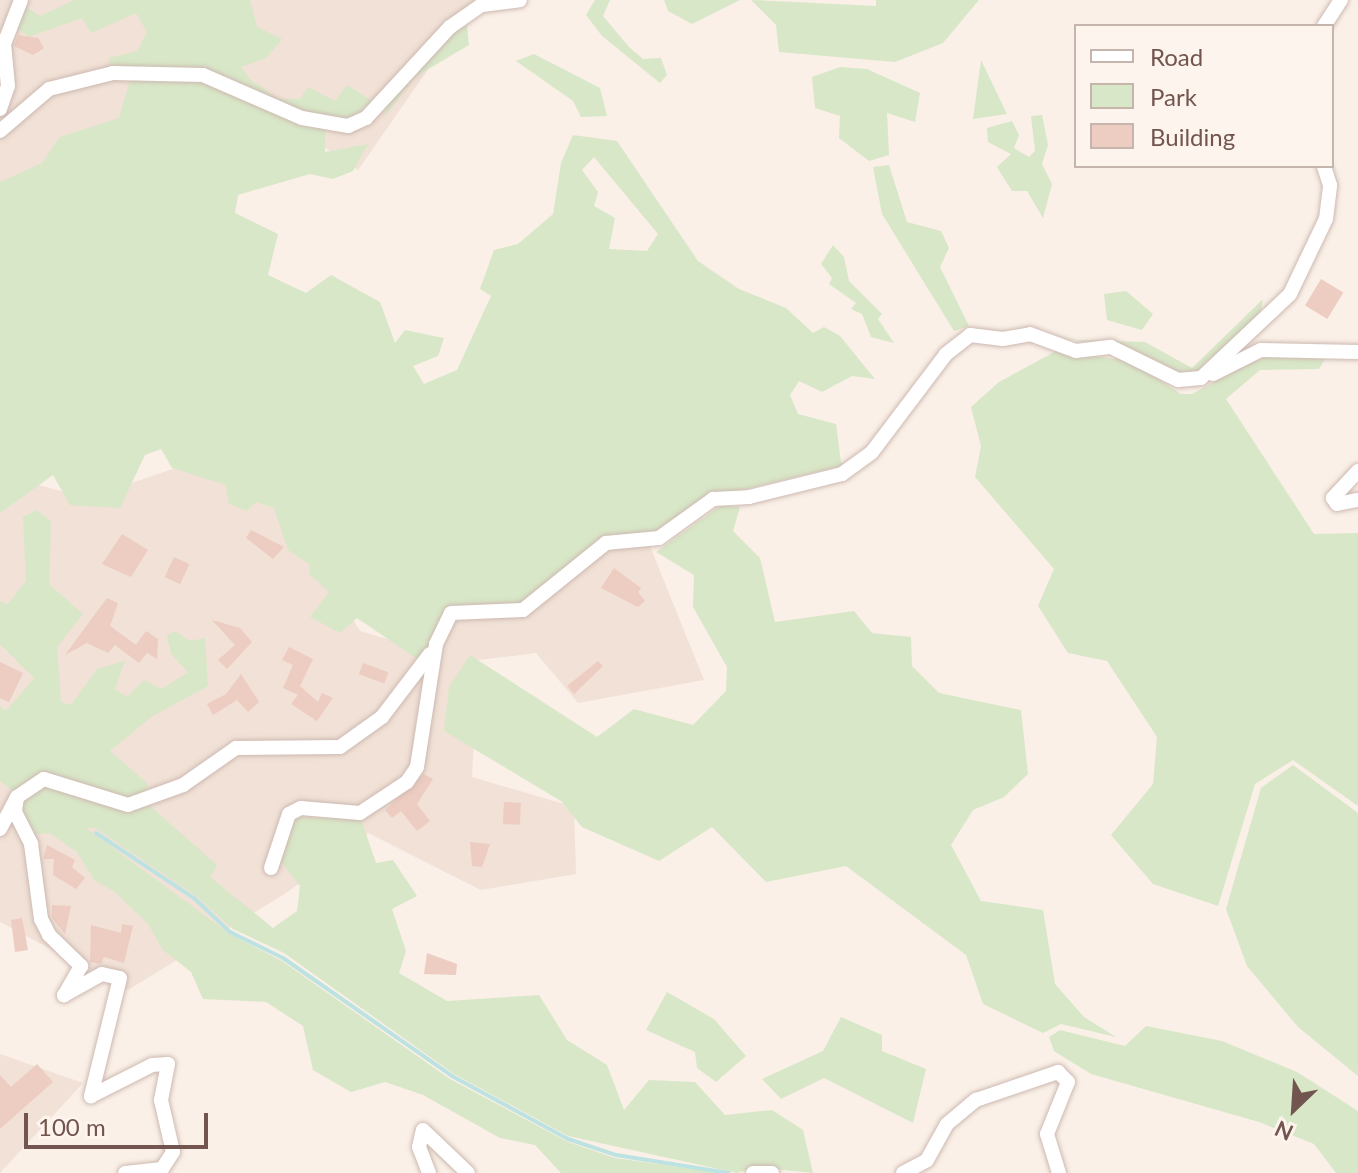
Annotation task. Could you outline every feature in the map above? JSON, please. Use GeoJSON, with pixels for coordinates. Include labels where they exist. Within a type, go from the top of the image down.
{"type":"FeatureCollection","features":[{"type":"Feature","properties":{"kind":"street"},"geometry":{"type":"LineString","coordinates":[[0,109],[8,86],[4,44],[21,0]]}},
{"type":"Feature","properties":{"kind":"street"},"geometry":{"type":"LineString","coordinates":[[0,131],[49,89],[113,73],[203,75],[302,118],[348,126],[366,118],[450,27],[482,5],[520,0]]}},
{"type":"Feature","properties":{"kind":"street"},"geometry":{"type":"LineString","coordinates":[[1325,24],[1341,0]]}},
{"type":"Feature","properties":{"kind":"street"},"geometry":{"type":"LineString","coordinates":[[1201,378],[1290,294],[1326,219],[1330,185],[1325,168]]}},
{"type":"Feature","properties":{"kind":"street"},"geometry":{"type":"LineString","coordinates":[[0,829],[17,797],[44,779],[128,805],[183,785],[236,748],[340,747],[382,717],[436,644],[451,613],[523,610],[606,543],[659,538],[713,499],[749,497],[842,474],[872,452],[946,354],[970,335],[1003,339],[1030,334],[1076,351],[1111,347],[1178,380],[1201,378],[1261,350],[1358,352]]}},
{"type":"Feature","properties":{"kind":"street"},"geometry":{"type":"LineString","coordinates":[[1358,471],[1333,498],[1337,504],[1358,500]]}},
{"type":"Feature","properties":{"kind":"street"},"geometry":{"type":"LineString","coordinates":[[271,868],[289,814],[301,808],[360,813],[407,782],[417,767],[436,644]]}},
{"type":"Feature","properties":{"kind":"street"},"geometry":{"type":"LineString","coordinates":[[17,797],[15,812],[31,844],[41,919],[49,935],[81,966],[64,995],[102,974],[120,978],[91,1096],[152,1065],[168,1064],[161,1100],[173,1152],[168,1164],[125,1173]]}},
{"type":"Feature","properties":{"kind":"street"},"geometry":{"type":"LineString","coordinates":[[903,1173],[927,1160],[947,1124],[976,1100],[1058,1072],[1068,1082],[1047,1134],[1059,1173]]}},
{"type":"Feature","properties":{"kind":"street"},"geometry":{"type":"LineString","coordinates":[[429,1173],[419,1147],[423,1130],[468,1173]]}},
{"type":"Feature","properties":{"kind":"street"},"geometry":{"type":"LineString","coordinates":[[753,1173],[772,1173]]}},
{"type":"Feature","properties":{"kind":"shaded area"},"geometry":{"type":"Polygon","coordinates":[[[0,0],[502,0],[468,12],[358,170],[282,118],[0,234],[0,0]]]}},
{"type":"Feature","properties":{"kind":"shaded area"},"geometry":{"type":"Polygon","coordinates":[[[184,465],[284,503],[360,631],[421,649],[461,593],[635,509],[704,680],[578,703],[536,653],[478,660],[472,777],[574,807],[576,874],[481,890],[368,833],[286,893],[128,990],[0,922],[0,475],[88,498],[184,465]]]}},
{"type":"Feature","properties":{"kind":"shaded area"},"geometry":{"type":"Polygon","coordinates":[[[0,1054],[83,1083],[0,1173],[0,1054]]]}},
{"type":"Feature","properties":{"kind":"green space"},"geometry":{"type":"Polygon","coordinates":[[[74,0],[250,0],[257,27],[282,39],[266,58],[241,67],[252,81],[279,99],[300,99],[308,87],[335,101],[347,85],[374,102],[347,121],[325,121],[231,81],[109,67],[109,58],[137,51],[147,32],[136,13],[91,33],[82,18],[29,37],[14,26],[24,6],[40,16],[74,0]]]}},
{"type":"Feature","properties":{"kind":"green space"},"geometry":{"type":"Polygon","coordinates":[[[595,0],[610,0],[603,16],[629,47],[643,59],[661,58],[667,75],[660,83],[602,36],[586,15],[595,0]]]}},
{"type":"Feature","properties":{"kind":"green space"},"geometry":{"type":"Polygon","coordinates":[[[664,0],[740,0],[692,24],[668,11],[664,0]]]}},
{"type":"Feature","properties":{"kind":"green space"},"geometry":{"type":"Polygon","coordinates":[[[751,0],[876,6],[876,0],[979,0],[943,43],[895,62],[779,52],[776,25],[751,0]]]}},
{"type":"Feature","properties":{"kind":"green space"},"geometry":{"type":"Polygon","coordinates":[[[467,25],[469,45],[415,77],[385,116],[384,102],[453,30],[467,25]]]}},
{"type":"Feature","properties":{"kind":"green space"},"geometry":{"type":"Polygon","coordinates":[[[534,54],[600,88],[607,116],[581,117],[573,101],[516,61],[534,54]]]}},
{"type":"Feature","properties":{"kind":"green space"},"geometry":{"type":"Polygon","coordinates":[[[981,60],[1007,114],[973,119],[981,60]]]}},
{"type":"Feature","properties":{"kind":"green space"},"geometry":{"type":"Polygon","coordinates":[[[840,67],[867,69],[920,93],[915,122],[887,113],[889,155],[869,161],[839,138],[840,116],[815,108],[812,77],[840,67]]]}},
{"type":"Feature","properties":{"kind":"green space"},"geometry":{"type":"Polygon","coordinates":[[[202,79],[325,130],[325,152],[368,144],[353,171],[333,179],[310,174],[238,195],[235,213],[278,234],[268,275],[306,293],[331,275],[380,302],[395,343],[405,330],[444,338],[438,356],[413,366],[424,384],[457,370],[491,296],[480,289],[494,250],[518,244],[553,214],[561,163],[573,135],[617,141],[698,261],[739,289],[786,308],[813,333],[824,327],[840,336],[875,379],[852,376],[822,392],[799,381],[790,395],[798,414],[836,424],[841,463],[854,463],[729,493],[657,535],[603,541],[521,608],[447,610],[434,641],[417,659],[357,618],[340,633],[310,617],[329,592],[310,575],[309,564],[288,550],[274,508],[256,502],[246,511],[228,503],[226,485],[172,468],[161,449],[145,455],[120,508],[70,505],[53,475],[0,513],[0,182],[42,163],[60,137],[119,118],[130,80],[202,79]],[[594,157],[582,170],[598,192],[594,206],[615,218],[609,249],[647,251],[658,234],[594,157]]]}},
{"type":"Feature","properties":{"kind":"green space"},"geometry":{"type":"Polygon","coordinates":[[[1042,115],[1048,145],[1042,164],[1052,184],[1043,218],[1027,191],[1012,191],[997,167],[1011,154],[988,142],[987,128],[1012,121],[1019,135],[1014,148],[1029,157],[1035,151],[1031,116],[1042,115]]]}},
{"type":"Feature","properties":{"kind":"green space"},"geometry":{"type":"Polygon","coordinates":[[[889,165],[907,222],[941,231],[949,248],[940,267],[969,326],[954,331],[882,214],[873,167],[889,165]]]}},
{"type":"Feature","properties":{"kind":"green space"},"geometry":{"type":"Polygon","coordinates":[[[833,245],[844,257],[849,281],[882,314],[878,319],[894,343],[871,337],[862,314],[851,309],[856,303],[829,284],[832,278],[821,264],[833,245]]]}},
{"type":"Feature","properties":{"kind":"green space"},"geometry":{"type":"Polygon","coordinates":[[[1126,291],[1153,314],[1142,330],[1107,320],[1104,294],[1126,291]]]}},
{"type":"Feature","properties":{"kind":"green space"},"geometry":{"type":"Polygon","coordinates":[[[1263,299],[1260,315],[1202,370],[1178,374],[1149,358],[1030,329],[1077,340],[1145,342],[1192,368],[1263,299]]]}},
{"type":"Feature","properties":{"kind":"green space"},"geometry":{"type":"Polygon","coordinates":[[[1056,351],[1131,361],[1181,394],[1192,394],[1261,356],[1325,359],[1319,369],[1260,370],[1226,399],[1314,534],[1358,533],[1358,806],[1293,760],[1255,784],[1218,906],[1153,884],[1111,835],[1153,784],[1157,737],[1107,661],[1068,653],[1038,606],[1054,569],[975,477],[981,446],[971,407],[999,382],[1056,351]]]}},
{"type":"Feature","properties":{"kind":"green space"},"geometry":{"type":"Polygon","coordinates":[[[720,506],[740,507],[733,531],[760,558],[775,622],[854,611],[872,633],[911,637],[912,666],[939,693],[1021,710],[1028,774],[1004,797],[973,810],[951,845],[981,901],[1043,910],[1055,984],[1084,1017],[1116,1037],[1061,1024],[1043,1033],[983,1004],[966,955],[846,866],[766,882],[712,827],[659,861],[582,827],[561,801],[444,731],[449,687],[470,655],[597,737],[634,709],[693,725],[726,691],[727,667],[693,607],[694,575],[656,552],[720,506]]]}},
{"type":"Feature","properties":{"kind":"green space"},"geometry":{"type":"Polygon","coordinates":[[[37,510],[51,522],[49,584],[83,614],[57,647],[61,702],[71,705],[97,669],[125,661],[115,689],[127,697],[144,680],[162,689],[188,672],[171,654],[167,636],[175,631],[190,641],[205,638],[208,686],[151,717],[110,751],[148,784],[143,800],[125,802],[45,777],[14,792],[0,781],[0,706],[6,711],[34,678],[0,644],[0,601],[7,605],[26,581],[23,517],[37,510]]]}},
{"type":"Feature","properties":{"kind":"green space"},"geometry":{"type":"Polygon","coordinates":[[[1293,765],[1358,813],[1358,1076],[1298,1027],[1247,966],[1226,909],[1261,788],[1293,765]]]}},
{"type":"Feature","properties":{"kind":"green space"},"geometry":{"type":"Polygon","coordinates":[[[45,783],[114,809],[150,806],[217,865],[210,877],[273,928],[297,911],[300,886],[281,862],[293,817],[361,819],[376,863],[393,860],[417,896],[392,909],[406,951],[399,973],[447,1001],[539,995],[567,1040],[607,1065],[624,1110],[649,1080],[695,1082],[725,1115],[772,1110],[803,1130],[813,1173],[754,1167],[737,1173],[568,1136],[454,1074],[284,953],[233,929],[195,895],[95,828],[86,828],[230,934],[282,961],[450,1079],[568,1142],[615,1158],[722,1173],[561,1173],[535,1145],[500,1138],[423,1095],[385,1082],[351,1092],[313,1070],[303,1026],[266,1002],[203,999],[191,972],[163,950],[148,924],[115,892],[94,880],[77,852],[49,833],[32,835],[20,813],[25,794],[45,783]]]}},
{"type":"Feature","properties":{"kind":"green space"},"geometry":{"type":"Polygon","coordinates":[[[667,992],[714,1019],[746,1056],[716,1082],[697,1068],[695,1052],[646,1030],[667,992]]]}},
{"type":"Feature","properties":{"kind":"green space"},"geometry":{"type":"Polygon","coordinates":[[[841,1017],[882,1035],[882,1051],[926,1069],[913,1123],[824,1078],[781,1099],[762,1079],[823,1051],[841,1017]]]}},
{"type":"Feature","properties":{"kind":"green space"},"geometry":{"type":"Polygon","coordinates":[[[1146,1026],[1222,1041],[1297,1072],[1358,1111],[1358,1173],[1336,1173],[1314,1144],[1259,1122],[1091,1074],[1054,1051],[1049,1037],[1060,1030],[1125,1046],[1146,1026]]]}},
{"type":"Feature","properties":{"kind":"building"},"geometry":{"type":"Polygon","coordinates":[[[18,35],[38,38],[44,48],[33,55],[14,46],[18,35]]]}},
{"type":"Feature","properties":{"kind":"building"},"geometry":{"type":"Polygon","coordinates":[[[1321,279],[1343,292],[1327,319],[1305,306],[1321,279]]]}},
{"type":"Feature","properties":{"kind":"building"},"geometry":{"type":"Polygon","coordinates":[[[251,530],[284,547],[273,559],[246,538],[251,530]]]}},
{"type":"Feature","properties":{"kind":"building"},"geometry":{"type":"Polygon","coordinates":[[[122,534],[148,550],[131,577],[102,564],[122,534]]]}},
{"type":"Feature","properties":{"kind":"building"},"geometry":{"type":"Polygon","coordinates":[[[174,557],[189,564],[180,584],[165,577],[174,557]]]}},
{"type":"Feature","properties":{"kind":"building"},"geometry":{"type":"Polygon","coordinates":[[[614,568],[641,588],[638,592],[645,601],[638,607],[601,588],[614,568]]]}},
{"type":"Feature","properties":{"kind":"building"},"geometry":{"type":"Polygon","coordinates":[[[107,598],[118,603],[110,626],[136,645],[146,631],[158,639],[157,659],[147,653],[139,663],[115,645],[108,653],[87,643],[65,655],[107,598]]]}},
{"type":"Feature","properties":{"kind":"building"},"geometry":{"type":"Polygon","coordinates":[[[212,620],[240,628],[252,642],[227,669],[218,660],[235,645],[212,620]]]}},
{"type":"Feature","properties":{"kind":"building"},"geometry":{"type":"Polygon","coordinates":[[[289,647],[313,659],[300,686],[318,702],[322,693],[333,698],[317,721],[291,704],[298,695],[283,688],[293,665],[282,660],[289,647]]]}},
{"type":"Feature","properties":{"kind":"building"},"geometry":{"type":"Polygon","coordinates":[[[598,661],[603,666],[574,694],[567,686],[598,661]]]}},
{"type":"Feature","properties":{"kind":"building"},"geometry":{"type":"Polygon","coordinates":[[[0,662],[23,673],[9,702],[0,698],[0,662]]]}},
{"type":"Feature","properties":{"kind":"building"},"geometry":{"type":"Polygon","coordinates":[[[363,663],[388,672],[384,684],[359,674],[363,663]]]}},
{"type":"Feature","properties":{"kind":"building"},"geometry":{"type":"Polygon","coordinates":[[[241,674],[259,702],[248,712],[237,700],[213,715],[207,704],[226,694],[241,674]]]}},
{"type":"Feature","properties":{"kind":"building"},"geometry":{"type":"Polygon","coordinates":[[[424,774],[433,779],[417,804],[430,821],[417,831],[401,811],[392,818],[385,810],[424,774]]]}},
{"type":"Feature","properties":{"kind":"building"},"geometry":{"type":"Polygon","coordinates":[[[504,802],[521,803],[520,825],[503,824],[504,802]]]}},
{"type":"Feature","properties":{"kind":"building"},"geometry":{"type":"Polygon","coordinates":[[[470,842],[490,844],[482,867],[472,866],[470,842]]]}},
{"type":"Feature","properties":{"kind":"building"},"geometry":{"type":"Polygon","coordinates":[[[47,845],[75,860],[72,867],[85,878],[76,889],[53,875],[54,859],[43,859],[47,845]]]}},
{"type":"Feature","properties":{"kind":"building"},"geometry":{"type":"Polygon","coordinates":[[[52,905],[71,906],[65,934],[52,918],[52,905]]]}},
{"type":"Feature","properties":{"kind":"building"},"geometry":{"type":"Polygon","coordinates":[[[22,918],[28,950],[15,952],[11,920],[22,918]]]}},
{"type":"Feature","properties":{"kind":"building"},"geometry":{"type":"Polygon","coordinates":[[[122,924],[133,926],[124,963],[104,957],[101,964],[90,962],[91,925],[121,933],[122,924]]]}},
{"type":"Feature","properties":{"kind":"building"},"geometry":{"type":"Polygon","coordinates":[[[427,953],[457,964],[456,975],[424,974],[427,953]]]}},
{"type":"Feature","properties":{"kind":"building"},"geometry":{"type":"Polygon","coordinates":[[[37,1064],[53,1082],[0,1129],[0,1075],[11,1087],[37,1064]]]}},
{"type":"Feature","properties":{"kind":"waterway"},"geometry":{"type":"LineString","coordinates":[[96,833],[194,898],[230,932],[283,958],[452,1076],[568,1139],[616,1155],[729,1173]]}}]}
